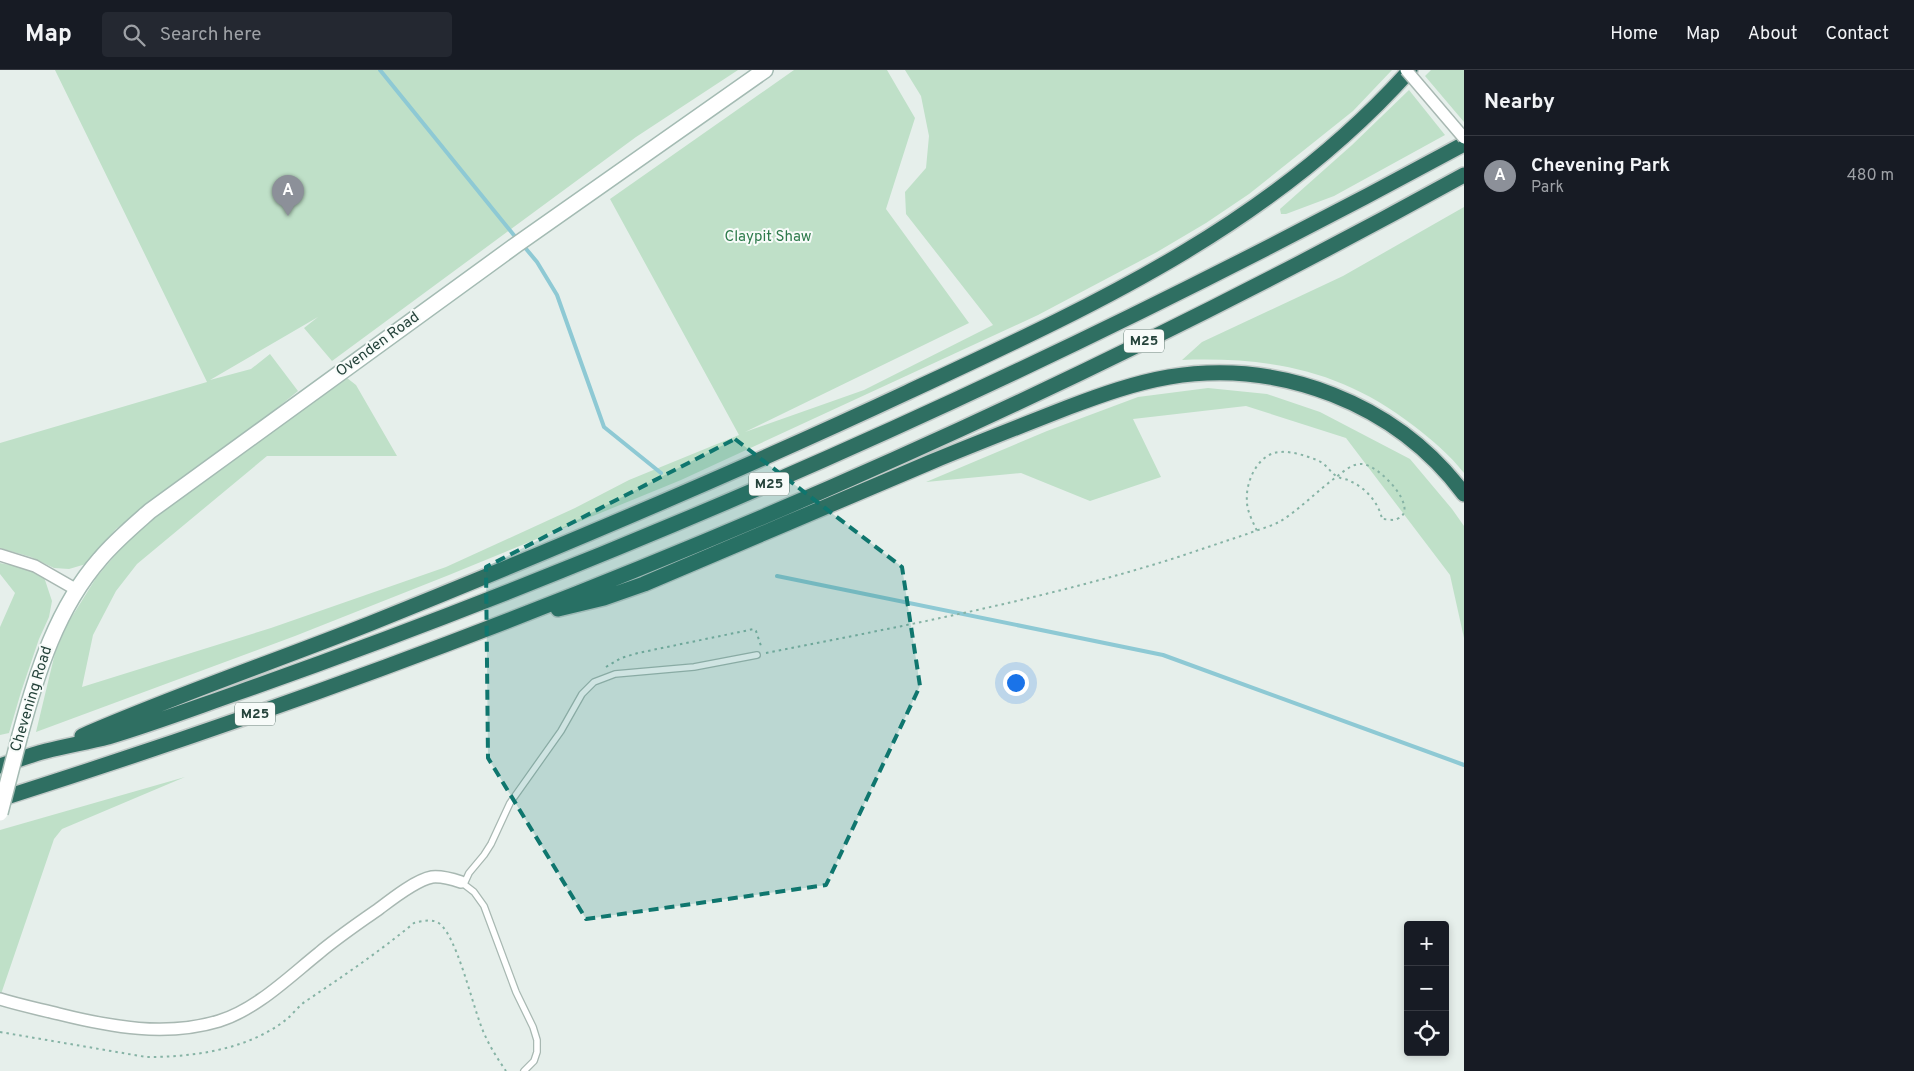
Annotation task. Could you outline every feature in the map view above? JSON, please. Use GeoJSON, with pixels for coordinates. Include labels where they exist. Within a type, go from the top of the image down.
{"type":"FeatureCollection","features":[{"type":"Feature","properties":{"kind":"highway","name":"M25"},"geometry":{"type":"LineString","coordinates":[[44,752],[135,713],[374,621],[601,528],[826,430],[1075,313],[1162,267],[1250,211],[1318,159],[1353,128],[1410,70]]}},
{"type":"Feature","properties":{"kind":"highway","name":"M25"},"geometry":{"type":"LineString","coordinates":[[0,766],[44,752],[108,736],[298,671],[519,587],[752,491],[879,436],[1090,337],[1278,243],[1464,144]]}},
{"type":"Feature","properties":{"kind":"highway","name":"M25"},"geometry":{"type":"LineString","coordinates":[[0,800],[88,772],[261,712],[507,621],[742,525],[1003,409],[1265,280],[1464,175]]}},
{"type":"Feature","properties":{"kind":"highway","name":"M25"},"geometry":{"type":"LineString","coordinates":[[507,621],[604,598],[644,584],[911,470],[1021,426],[1121,389],[1169,377],[1210,374],[1251,375],[1290,381],[1328,392],[1362,408],[1399,430],[1421,447],[1445,470],[1464,494]]}},
{"type":"Feature","properties":{"kind":"main road","name":"Ovenden Road"},"geometry":{"type":"LineString","coordinates":[[77,590],[99,560],[123,534],[150,511],[516,245],[765,70]]}},
{"type":"Feature","properties":{"kind":"main road","name":"Chevening Road"},"geometry":{"type":"LineString","coordinates":[[0,813],[32,691],[48,645],[61,617],[77,590]]}},
{"type":"Feature","properties":{"kind":"street"},"geometry":{"type":"LineString","coordinates":[[1406,70],[1464,138]]}},
{"type":"Feature","properties":{"kind":"street"},"geometry":{"type":"LineString","coordinates":[[0,555],[35,566],[77,590]]}},
{"type":"Feature","properties":{"kind":"street"},"geometry":{"type":"LineString","coordinates":[[0,998],[12,1003],[75,1018],[140,1030],[179,1030],[220,1021],[261,999],[289,979],[318,953],[392,898],[431,878],[447,878],[462,883]]}},
{"type":"Feature","properties":{"kind":"lane"},"geometry":{"type":"LineString","coordinates":[[525,1069],[534,1061],[537,1052],[537,1040],[533,1027],[516,992],[484,906],[474,892],[462,883],[484,856],[510,803],[561,732],[582,694],[598,680],[615,674],[686,668],[757,655]]}},
{"type":"Feature","properties":{"kind":"path"},"geometry":{"type":"LineString","coordinates":[[598,680],[602,670],[621,658],[754,629],[762,653],[944,616],[1092,583],[1257,530],[1278,522],[1336,477],[1355,465],[1370,465],[1391,483],[1402,498],[1404,508],[1402,515],[1396,520],[1382,520],[1377,505],[1369,494],[1353,482],[1336,477],[1326,465],[1287,452],[1271,454],[1256,467],[1248,490],[1247,506],[1257,530]]}},
{"type":"Feature","properties":{"kind":"path"},"geometry":{"type":"LineString","coordinates":[[0,1032],[146,1057],[187,1055],[231,1047],[256,1038],[286,1020],[306,1000],[350,973],[414,923],[426,920],[438,922],[448,933],[490,1048],[506,1071]]}},
{"type":"Feature","properties":{"kind":"highlighted area"},"geometry":{"type":"Polygon","coordinates":[[[735,439],[902,567],[920,686],[826,885],[586,919],[488,758],[486,567],[735,439]]]}},
{"type":"Feature","properties":{"kind":"green space"},"geometry":{"type":"Polygon","coordinates":[[[55,70],[738,70],[636,137],[332,361],[304,328],[318,317],[210,380],[251,369],[270,354],[298,391],[245,434],[181,479],[116,529],[86,564],[69,569],[54,568],[31,557],[0,548],[0,443],[207,382],[55,70]]]}},
{"type":"Feature","properties":{"kind":"green space","name":"Claypit Shaw"},"geometry":{"type":"Polygon","coordinates":[[[794,70],[887,70],[915,118],[886,209],[969,323],[745,432],[864,390],[993,325],[906,214],[905,192],[926,168],[929,136],[921,96],[905,70],[1392,70],[1353,111],[1249,194],[1206,223],[1157,252],[1038,315],[681,480],[295,636],[36,732],[55,653],[68,623],[96,578],[126,542],[164,511],[347,378],[356,385],[397,456],[267,456],[137,564],[116,591],[93,635],[82,687],[271,628],[446,567],[575,508],[629,480],[739,435],[610,199],[794,70]]]}},
{"type":"Feature","properties":{"kind":"green space"},"geometry":{"type":"Polygon","coordinates":[[[1431,70],[1464,70],[1464,122],[1425,76],[1431,70]]]}},
{"type":"Feature","properties":{"kind":"green space"},"geometry":{"type":"Polygon","coordinates":[[[1409,90],[1445,135],[1334,196],[1286,214],[1281,214],[1280,209],[1352,145],[1409,90]]]}},
{"type":"Feature","properties":{"kind":"green space"},"geometry":{"type":"Polygon","coordinates":[[[1464,207],[1464,473],[1453,460],[1414,426],[1387,407],[1360,392],[1332,380],[1304,371],[1246,361],[1182,360],[1202,342],[1343,276],[1464,207]]]}},
{"type":"Feature","properties":{"kind":"green space"},"geometry":{"type":"Polygon","coordinates":[[[1208,388],[1267,394],[1320,412],[1410,459],[1464,526],[1464,638],[1450,575],[1346,438],[1246,406],[1133,419],[1161,477],[1090,501],[1021,473],[926,482],[1047,431],[1138,397],[1208,388]]]}},
{"type":"Feature","properties":{"kind":"green space"},"geometry":{"type":"Polygon","coordinates":[[[0,563],[30,569],[44,577],[52,601],[49,617],[39,639],[9,733],[0,735],[0,627],[15,593],[0,574],[0,563]]]}},
{"type":"Feature","properties":{"kind":"green space"},"geometry":{"type":"Polygon","coordinates":[[[185,777],[62,829],[54,839],[0,997],[0,830],[185,777]]]}},
{"type":"Feature","properties":{"kind":"waterway"},"geometry":{"type":"LineString","coordinates":[[380,70],[517,239]]}},
{"type":"Feature","properties":{"kind":"waterway"},"geometry":{"type":"LineString","coordinates":[[522,244],[537,262],[557,295],[604,427],[661,473]]}},
{"type":"Feature","properties":{"kind":"waterway"},"geometry":{"type":"LineString","coordinates":[[777,576],[1163,655],[1464,765]]}},
{"type":"Feature","properties":{"kind":"place","name":"Chevening Park"},"geometry":{"type":"Point","coordinates":[288,216]}}]}
